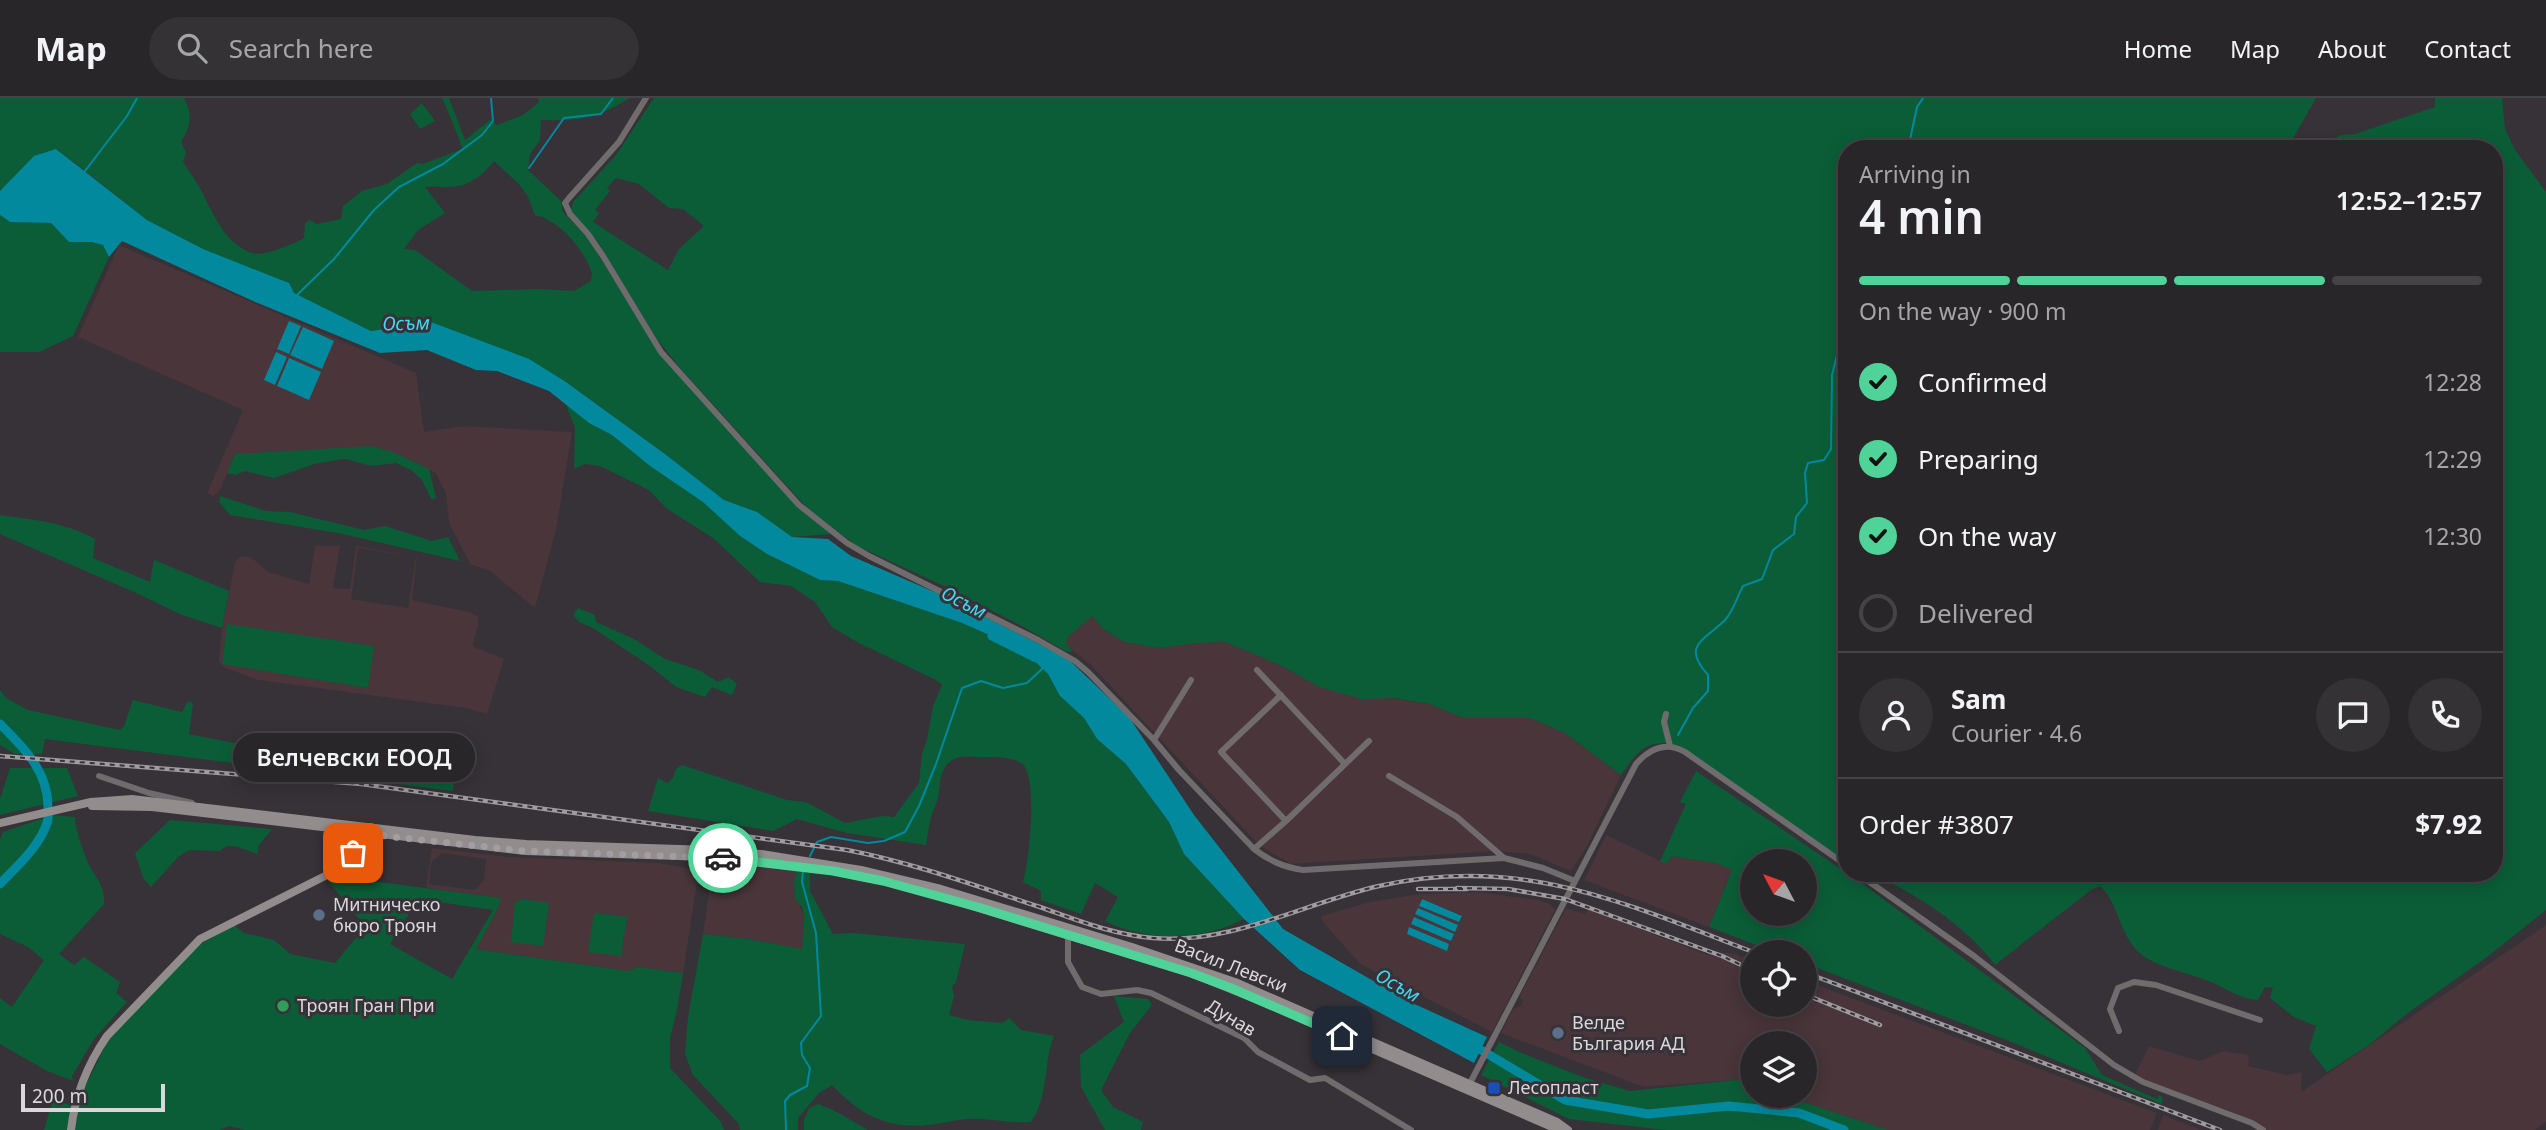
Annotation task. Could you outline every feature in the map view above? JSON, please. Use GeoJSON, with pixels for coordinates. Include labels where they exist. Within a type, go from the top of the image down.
{"type":"FeatureCollection","features":[{"type":"Feature","properties":{"kind":"main road"},"geometry":{"type":"LineString","coordinates":[[0,822],[91,802],[132,799],[367,830],[526,844],[709,850],[799,859],[897,878],[1068,931]]}},
{"type":"Feature","properties":{"kind":"main road"},"geometry":{"type":"LineString","coordinates":[[69,806],[152,807],[342,831],[367,830],[376,835],[525,851],[708,857],[833,871],[1068,931]]}},
{"type":"Feature","properties":{"kind":"main road"},"geometry":{"type":"LineString","coordinates":[[353,853],[367,830]]}},
{"type":"Feature","properties":{"kind":"main road"},"geometry":{"type":"LineString","coordinates":[[342,831],[352,841],[353,853]]}},
{"type":"Feature","properties":{"kind":"main road"},"geometry":{"type":"LineString","coordinates":[[71,1130],[78,1090],[97,1049],[107,1035],[191,947],[213,932],[329,874],[346,861],[365,840],[376,835]]}},
{"type":"Feature","properties":{"kind":"main road","name":"Васил Левски"},"geometry":{"type":"LineString","coordinates":[[1068,931],[1231,988],[1468,1088],[1559,1130]]}},
{"type":"Feature","properties":{"kind":"main road","name":"Васил Левски"},"geometry":{"type":"LineString","coordinates":[[1468,1088],[1557,1122],[1569,1130]]}},
{"type":"Feature","properties":{"kind":"street"},"geometry":{"type":"LineString","coordinates":[[646,98],[620,142],[565,204],[603,256],[662,352],[726,427],[799,505],[822,525],[869,556],[1038,640],[1075,662],[1154,740],[1254,849],[1268,859],[1285,867],[1303,870],[1504,858],[1543,868],[1575,881]]}},
{"type":"Feature","properties":{"kind":"street"},"geometry":{"type":"LineString","coordinates":[[1257,670],[1345,764]]}},
{"type":"Feature","properties":{"kind":"street"},"geometry":{"type":"LineString","coordinates":[[1154,740],[1191,680]]}},
{"type":"Feature","properties":{"kind":"street"},"geometry":{"type":"LineString","coordinates":[[1281,695],[1221,751],[1286,821]]}},
{"type":"Feature","properties":{"kind":"street"},"geometry":{"type":"LineString","coordinates":[[1666,714],[1664,722],[1670,746]]}},
{"type":"Feature","properties":{"kind":"street"},"geometry":{"type":"LineString","coordinates":[[1254,849],[1369,741]]}},
{"type":"Feature","properties":{"kind":"street"},"geometry":{"type":"LineString","coordinates":[[1468,1088],[1636,764],[1654,749],[1670,746],[1685,752],[1838,859]]}},
{"type":"Feature","properties":{"kind":"street"},"geometry":{"type":"LineString","coordinates":[[99,776],[149,793],[208,807]]}},
{"type":"Feature","properties":{"kind":"street"},"geometry":{"type":"LineString","coordinates":[[1389,776],[1457,817],[1504,858]]}},
{"type":"Feature","properties":{"kind":"street"},"geometry":{"type":"LineString","coordinates":[[1870,882],[1974,956],[2114,1065],[2143,1082],[2263,1130]]}},
{"type":"Feature","properties":{"kind":"street","name":"Дунав"},"geometry":{"type":"LineString","coordinates":[[1068,931],[1068,962],[1082,987],[1101,995],[1137,989],[1174,1003],[1244,1038],[1258,1052],[1310,1080],[1325,1078],[1411,1130]]}},
{"type":"Feature","properties":{"kind":"street"},"geometry":{"type":"LineString","coordinates":[[2119,1031],[2110,1009],[2118,988],[2134,982],[2156,985],[2260,1020]]}},
{"type":"Feature","properties":{"kind":"shaded area"},"geometry":{"type":"Polygon","coordinates":[[[119,245],[416,373],[424,432],[462,426],[572,432],[556,530],[535,608],[490,571],[470,564],[449,523],[446,494],[436,473],[405,458],[235,455],[220,490],[213,496],[207,493],[243,410],[78,337],[119,245]]]}},
{"type":"Feature","properties":{"kind":"shaded area"},"geometry":{"type":"Polygon","coordinates":[[[315,546],[340,546],[333,588],[350,589],[356,546],[417,557],[412,600],[469,612],[478,617],[474,647],[504,659],[487,714],[466,708],[258,680],[223,667],[219,661],[222,628],[238,558],[252,558],[268,572],[309,584],[315,546]],[[358,548],[351,599],[408,608],[416,557],[358,548]]]}},
{"type":"Feature","properties":{"kind":"shaded area"},"geometry":{"type":"Polygon","coordinates":[[[1092,615],[1103,629],[1124,642],[1158,648],[1225,642],[1282,666],[1319,687],[1429,704],[1464,718],[1530,718],[1565,733],[1621,775],[1587,846],[1571,871],[1530,854],[1498,851],[1291,864],[1260,846],[1090,664],[1065,644],[1068,637],[1092,615]]]}},
{"type":"Feature","properties":{"kind":"shaded area"},"geometry":{"type":"Polygon","coordinates":[[[1606,835],[1667,864],[1671,856],[1716,863],[1732,870],[1709,927],[1584,880],[1606,835]]]}},
{"type":"Feature","properties":{"kind":"shaded area"},"geometry":{"type":"Polygon","coordinates":[[[432,848],[509,857],[659,863],[699,870],[683,973],[638,967],[628,971],[475,949],[497,910],[500,898],[426,888],[432,848]],[[442,853],[431,862],[429,884],[475,890],[484,880],[486,859],[442,853]]]}},
{"type":"Feature","properties":{"kind":"shaded area"},"geometry":{"type":"Polygon","coordinates":[[[713,864],[797,871],[794,890],[804,917],[802,950],[748,939],[703,934],[713,864]]]}},
{"type":"Feature","properties":{"kind":"shaded area"},"geometry":{"type":"Polygon","coordinates":[[[1478,892],[1538,900],[1550,904],[1555,910],[1492,1032],[1360,964],[1323,922],[1321,916],[1370,902],[1420,894],[1478,892]],[[1421,899],[1419,906],[1459,922],[1461,915],[1421,899]],[[1414,918],[1411,924],[1451,941],[1453,934],[1414,918]]]}},
{"type":"Feature","properties":{"kind":"shaded area","name":"Велде България АД"},"geometry":{"type":"Polygon","coordinates":[[[1566,908],[1585,914],[1587,909],[1708,955],[1711,951],[1740,956],[1740,1017],[1817,1017],[1817,985],[2157,1113],[2150,1130],[1881,1130],[1814,1108],[1817,1108],[1817,1031],[1740,1031],[1740,1082],[1644,1087],[1501,1033],[1513,1009],[1521,1006],[1521,994],[1566,908]]]}},
{"type":"Feature","properties":{"kind":"shaded area"},"geometry":{"type":"Polygon","coordinates":[[[2546,925],[2546,1122],[2535,1130],[2267,1130],[2228,1110],[2161,1089],[2134,1076],[2149,1046],[2200,1061],[2223,1051],[2249,1055],[2248,1066],[2287,1075],[2302,1072],[2301,1092],[2546,925]]]}},
{"type":"Feature","properties":{"kind":"shaded area"},"geometry":{"type":"Polygon","coordinates":[[[2163,1115],[2173,1119],[2202,1130],[2158,1130],[2163,1115]]]}},
{"type":"Feature","properties":{"kind":"green space"},"geometry":{"type":"Polygon","coordinates":[[[0,98],[184,98],[190,115],[189,125],[181,142],[186,153],[184,164],[224,232],[241,248],[252,253],[271,252],[304,238],[305,224],[309,220],[317,224],[341,219],[343,206],[362,191],[387,184],[417,163],[423,164],[462,149],[442,98],[449,98],[465,140],[491,119],[497,125],[523,115],[539,102],[538,98],[630,98],[587,117],[541,120],[540,140],[530,154],[528,170],[561,201],[563,212],[588,238],[643,326],[713,413],[831,534],[792,537],[757,512],[724,500],[566,382],[477,340],[431,322],[371,331],[294,293],[288,283],[203,249],[147,220],[57,149],[0,191],[0,98]],[[494,161],[480,175],[462,185],[425,187],[445,213],[418,230],[404,249],[415,250],[472,291],[574,291],[591,281],[592,273],[577,246],[562,229],[535,215],[520,185],[494,161]]]}},
{"type":"Feature","properties":{"kind":"green space"},"geometry":{"type":"Polygon","coordinates":[[[654,98],[2316,98],[2292,140],[1838,140],[1838,858],[1668,743],[1652,745],[1640,751],[1621,775],[1565,733],[1530,718],[1464,718],[1429,704],[1394,698],[1362,699],[1319,687],[1282,666],[1225,642],[1158,648],[1124,642],[1103,629],[1092,616],[1068,637],[1066,644],[1073,651],[1067,652],[944,586],[857,546],[807,508],[680,368],[657,339],[598,242],[571,211],[573,202],[616,155],[654,98]],[[616,178],[607,188],[610,191],[595,210],[599,213],[593,222],[668,270],[679,249],[704,226],[683,209],[669,208],[639,184],[616,178]]]}},
{"type":"Feature","properties":{"kind":"green space"},"geometry":{"type":"Polygon","coordinates":[[[2435,98],[2502,98],[2505,129],[2515,150],[2546,192],[2546,910],[2369,1045],[2327,1072],[2309,1049],[2316,1026],[2294,1017],[2270,998],[2273,988],[2265,987],[2258,1000],[2252,999],[2150,960],[2129,940],[2110,899],[2100,886],[2091,890],[1995,965],[1955,924],[1921,900],[1888,882],[2503,882],[2503,140],[2330,140],[2435,107],[2435,98]]]}},
{"type":"Feature","properties":{"kind":"green space"},"geometry":{"type":"Polygon","coordinates":[[[422,103],[435,121],[420,129],[410,114],[422,103]]]}},
{"type":"Feature","properties":{"kind":"green space"},"geometry":{"type":"Polygon","coordinates":[[[0,215],[10,222],[51,223],[69,242],[103,245],[109,257],[73,336],[39,352],[0,352],[0,215]]]}},
{"type":"Feature","properties":{"kind":"green space"},"geometry":{"type":"Polygon","coordinates":[[[565,402],[589,423],[612,435],[650,466],[704,502],[740,536],[767,554],[820,580],[838,581],[962,623],[1023,650],[1048,674],[1060,696],[1084,718],[1097,739],[1126,764],[1169,822],[1184,854],[1244,919],[1211,932],[1157,935],[1139,933],[1105,921],[1118,897],[1095,883],[1081,914],[1041,900],[1041,891],[1023,882],[1030,839],[1030,784],[1021,763],[1006,758],[965,757],[948,763],[942,775],[926,845],[847,833],[797,819],[773,831],[648,811],[658,778],[667,783],[682,765],[787,800],[806,802],[845,823],[882,816],[894,817],[919,783],[922,753],[933,706],[942,685],[832,627],[815,602],[791,586],[760,582],[713,538],[666,508],[649,490],[600,466],[585,464],[574,469],[575,428],[565,402]]]}},
{"type":"Feature","properties":{"kind":"green space"},"geometry":{"type":"Polygon","coordinates":[[[371,446],[393,452],[429,469],[436,498],[431,499],[422,480],[411,470],[396,463],[371,466],[346,459],[337,460],[314,464],[274,478],[245,471],[236,475],[227,473],[235,454],[371,446]]]}},
{"type":"Feature","properties":{"kind":"green space"},"geometry":{"type":"Polygon","coordinates":[[[220,496],[266,511],[290,512],[364,530],[385,526],[432,541],[448,537],[460,561],[343,534],[230,515],[219,502],[220,496]]]}},
{"type":"Feature","properties":{"kind":"green space"},"geometry":{"type":"Polygon","coordinates":[[[0,515],[49,522],[84,533],[95,539],[93,558],[150,582],[154,560],[229,591],[222,628],[182,615],[0,534],[0,515]]]}},
{"type":"Feature","properties":{"kind":"green space"},"geometry":{"type":"Polygon","coordinates":[[[578,608],[595,615],[596,622],[634,639],[665,659],[699,670],[718,682],[729,677],[737,684],[732,695],[712,687],[705,697],[676,687],[650,666],[593,628],[579,622],[573,615],[578,608]]]}},
{"type":"Feature","properties":{"kind":"green space"},"geometry":{"type":"Polygon","coordinates":[[[227,624],[374,646],[368,688],[222,664],[227,624]]]}},
{"type":"Feature","properties":{"kind":"green space"},"geometry":{"type":"Polygon","coordinates":[[[0,690],[6,698],[28,710],[120,730],[133,700],[182,712],[188,701],[193,703],[189,734],[315,759],[375,767],[396,766],[454,776],[453,791],[45,739],[42,754],[15,754],[0,745],[0,690]]]}},
{"type":"Feature","properties":{"kind":"green space"},"geometry":{"type":"Polygon","coordinates":[[[10,768],[67,768],[78,796],[0,815],[0,799],[10,768]]]}},
{"type":"Feature","properties":{"kind":"green space"},"geometry":{"type":"Polygon","coordinates":[[[1696,771],[1811,849],[1740,849],[1740,926],[1817,926],[1817,853],[1838,867],[1838,882],[1860,882],[2085,1048],[2102,1075],[2157,1099],[2159,1095],[2163,1102],[2161,1104],[2009,1041],[1817,968],[1817,940],[1743,940],[1709,927],[1732,870],[1716,863],[1671,856],[1667,864],[1660,861],[1686,804],[1680,802],[1696,771]]]}},
{"type":"Feature","properties":{"kind":"green space"},"geometry":{"type":"Polygon","coordinates":[[[53,815],[75,817],[81,845],[102,887],[104,899],[104,904],[59,954],[74,965],[84,957],[120,982],[116,993],[127,1002],[94,1039],[72,1076],[73,1081],[47,1071],[0,1044],[0,998],[12,1007],[44,960],[28,947],[0,934],[0,839],[3,832],[53,815]]]}},
{"type":"Feature","properties":{"kind":"green space"},"geometry":{"type":"Polygon","coordinates":[[[170,820],[272,829],[259,845],[257,855],[234,846],[227,846],[219,851],[190,850],[179,856],[151,887],[143,878],[135,853],[170,820]]]}},
{"type":"Feature","properties":{"kind":"green space"},"geometry":{"type":"Polygon","coordinates":[[[797,871],[810,873],[810,891],[833,934],[853,933],[965,944],[956,982],[952,987],[954,996],[949,1015],[968,1020],[1002,1023],[1009,1018],[1021,1030],[1054,1036],[1041,1102],[1031,1122],[974,1119],[928,1125],[899,1125],[863,1111],[832,1085],[819,1093],[798,1118],[798,1130],[740,1130],[739,1124],[693,1075],[685,1054],[688,1017],[703,934],[802,949],[804,917],[802,907],[795,899],[794,881],[797,871]]]}},
{"type":"Feature","properties":{"kind":"green space"},"geometry":{"type":"Polygon","coordinates":[[[334,876],[501,898],[476,949],[628,971],[638,967],[683,973],[670,1038],[670,1068],[721,1122],[724,1130],[245,1130],[230,1126],[219,1130],[73,1130],[84,1089],[108,1040],[179,963],[201,944],[234,925],[244,933],[274,940],[290,954],[335,963],[359,934],[363,924],[328,881],[334,876]],[[418,899],[390,944],[452,979],[493,910],[418,899]]]}},
{"type":"Feature","properties":{"kind":"green space"},"geometry":{"type":"Polygon","coordinates":[[[524,899],[549,903],[543,946],[511,942],[515,902],[524,899]]]}},
{"type":"Feature","properties":{"kind":"green space"},"geometry":{"type":"Polygon","coordinates":[[[594,913],[627,917],[621,956],[588,952],[594,913]]]}},
{"type":"Feature","properties":{"kind":"green space"},"geometry":{"type":"Polygon","coordinates":[[[1114,996],[1148,999],[1152,1005],[1130,1033],[1101,1090],[1113,1107],[1143,1122],[1141,1130],[1105,1130],[1081,1087],[1080,1055],[1124,1022],[1114,996]]]}},
{"type":"Feature","properties":{"kind":"green space"},"geometry":{"type":"Polygon","coordinates":[[[1499,1042],[1585,1078],[1630,1091],[1736,1080],[1740,1081],[1740,1108],[1817,1107],[1888,1130],[1666,1130],[1569,1119],[1481,1075],[1499,1042]]]}},
{"type":"Feature","properties":{"kind":"green space"},"geometry":{"type":"Polygon","coordinates":[[[53,1099],[73,1106],[67,1130],[44,1130],[53,1099]]]}},
{"type":"Feature","properties":{"kind":"green space"},"geometry":{"type":"Polygon","coordinates":[[[818,1104],[868,1130],[804,1130],[804,1120],[809,1108],[818,1104]]]}},
{"type":"Feature","properties":{"kind":"water"},"geometry":{"type":"Polygon","coordinates":[[[56,149],[147,220],[203,249],[289,283],[294,293],[371,331],[431,322],[529,359],[566,382],[724,500],[757,512],[792,537],[828,539],[851,556],[939,594],[1067,658],[1129,717],[1194,815],[1283,929],[1410,1002],[1487,1037],[1474,1063],[1300,970],[1244,919],[1184,854],[1169,822],[1126,764],[1097,739],[1084,718],[1060,696],[1048,674],[1023,650],[962,623],[838,581],[820,580],[767,554],[740,536],[703,502],[650,466],[612,435],[589,423],[549,391],[497,371],[476,370],[427,350],[380,353],[253,301],[122,241],[109,257],[103,245],[69,242],[51,223],[10,222],[0,215],[0,191],[34,156],[56,149]]]}},
{"type":"Feature","properties":{"kind":"water"},"geometry":{"type":"Polygon","coordinates":[[[289,321],[301,326],[289,354],[277,349],[289,321]]]}},
{"type":"Feature","properties":{"kind":"water"},"geometry":{"type":"Polygon","coordinates":[[[303,327],[334,341],[322,369],[290,355],[303,327]]]}},
{"type":"Feature","properties":{"kind":"water"},"geometry":{"type":"Polygon","coordinates":[[[276,352],[287,357],[275,385],[264,380],[276,352]]]}},
{"type":"Feature","properties":{"kind":"water"},"geometry":{"type":"Polygon","coordinates":[[[289,358],[321,372],[309,400],[277,386],[289,358]]]}},
{"type":"Feature","properties":{"kind":"water"},"geometry":{"type":"Polygon","coordinates":[[[1422,899],[1462,916],[1459,922],[1419,906],[1422,899]]]}},
{"type":"Feature","properties":{"kind":"water"},"geometry":{"type":"Polygon","coordinates":[[[1418,908],[1458,925],[1455,932],[1415,914],[1418,908]]]}},
{"type":"Feature","properties":{"kind":"water"},"geometry":{"type":"Polygon","coordinates":[[[1414,917],[1454,934],[1451,941],[1411,924],[1414,917]]]}},
{"type":"Feature","properties":{"kind":"water"},"geometry":{"type":"Polygon","coordinates":[[[1409,927],[1449,944],[1447,951],[1407,934],[1409,927]]]}},
{"type":"Feature","properties":{"kind":"waterway"},"geometry":{"type":"LineString","coordinates":[[85,171],[127,116],[137,98]]}},
{"type":"Feature","properties":{"kind":"waterway"},"geometry":{"type":"LineString","coordinates":[[296,296],[334,259],[374,210],[399,187],[443,164],[482,135],[493,121],[491,98]]}},
{"type":"Feature","properties":{"kind":"waterway"},"geometry":{"type":"LineString","coordinates":[[529,168],[564,118],[601,114],[613,98]]}},
{"type":"Feature","properties":{"kind":"waterway"},"geometry":{"type":"LineString","coordinates":[[1910,140],[1917,107],[1923,98]]}},
{"type":"Feature","properties":{"kind":"waterway"},"geometry":{"type":"LineString","coordinates":[[1678,735],[1693,708],[1708,691],[1708,675],[1696,657],[1698,644],[1728,617],[1743,586],[1762,579],[1773,550],[1794,534],[1796,517],[1807,503],[1805,473],[1808,463],[1824,460],[1831,449],[1832,375],[1838,351]]}},
{"type":"Feature","properties":{"kind":"waterway","name":"Осъм"},"geometry":{"type":"LineString","coordinates":[[992,636],[1036,658]]}},
{"type":"Feature","properties":{"kind":"waterway"},"geometry":{"type":"LineString","coordinates":[[810,856],[817,842],[831,837],[868,843],[884,841],[905,832],[936,764],[962,688],[981,681],[1003,688],[1027,683],[1043,668]]}},
{"type":"Feature","properties":{"kind":"waterway"},"geometry":{"type":"LineString","coordinates":[[0,724],[26,751],[39,771],[47,794],[48,815],[48,821],[33,848],[0,884]]}},
{"type":"Feature","properties":{"kind":"waterway"},"geometry":{"type":"LineString","coordinates":[[786,1130],[785,1101],[790,1095],[807,1086],[810,1068],[802,1055],[801,1043],[821,1016],[816,933],[802,882],[803,870]]}},
{"type":"Feature","properties":{"kind":"waterway","name":"Осъм"},"geometry":{"type":"LineString","coordinates":[[1471,1044],[1565,1100],[1648,1114],[1729,1106],[1799,1113],[1844,1130]]}},
{"type":"Feature","properties":{"kind":"railway"},"geometry":{"type":"LineString","coordinates":[[0,756],[361,784],[847,850],[896,861],[1096,926],[1153,938],[1211,935],[1239,929],[1379,886],[1430,878],[1479,876],[1525,880],[1615,901],[1740,947]]}},
{"type":"Feature","properties":{"kind":"railway"},"geometry":{"type":"LineString","coordinates":[[1457,888],[1508,889],[1565,899],[1740,964]]}},
{"type":"Feature","properties":{"kind":"railway"},"geometry":{"type":"LineString","coordinates":[[1418,889],[1467,889]]}},
{"type":"Feature","properties":{"kind":"railway"},"geometry":{"type":"LineString","coordinates":[[1817,977],[2220,1130]]}},
{"type":"Feature","properties":{"kind":"railway"},"geometry":{"type":"LineString","coordinates":[[1817,999],[1880,1025]]}},
{"type":"Feature","properties":{"kind":"way so far"},"geometry":{"type":"LineString","coordinates":[[353,853],[365,840],[376,835],[525,851],[723,858]]}},
{"type":"Feature","properties":{"kind":"place","name":"Велчевски ЕООД"},"geometry":{"type":"Point","coordinates":[353,853]}},
{"type":"Feature","properties":{"kind":"place","name":"Митническо бюро Троян"},"geometry":{"type":"Point","coordinates":[319,915]}},
{"type":"Feature","properties":{"kind":"place","name":"Троян Гран При"},"geometry":{"type":"Point","coordinates":[283,1006]}},
{"type":"Feature","properties":{"kind":"place","name":"Велде България АД"},"geometry":{"type":"Point","coordinates":[1558,1033]}},
{"type":"Feature","properties":{"kind":"place","name":"Лесопласт"},"geometry":{"type":"Point","coordinates":[1494,1088]}},
{"type":"Feature","properties":{"kind":"route"},"geometry":{"type":"LineString","coordinates":[[723,858],[833,871],[939,896],[1191,973],[1342,1036]]}}]}
